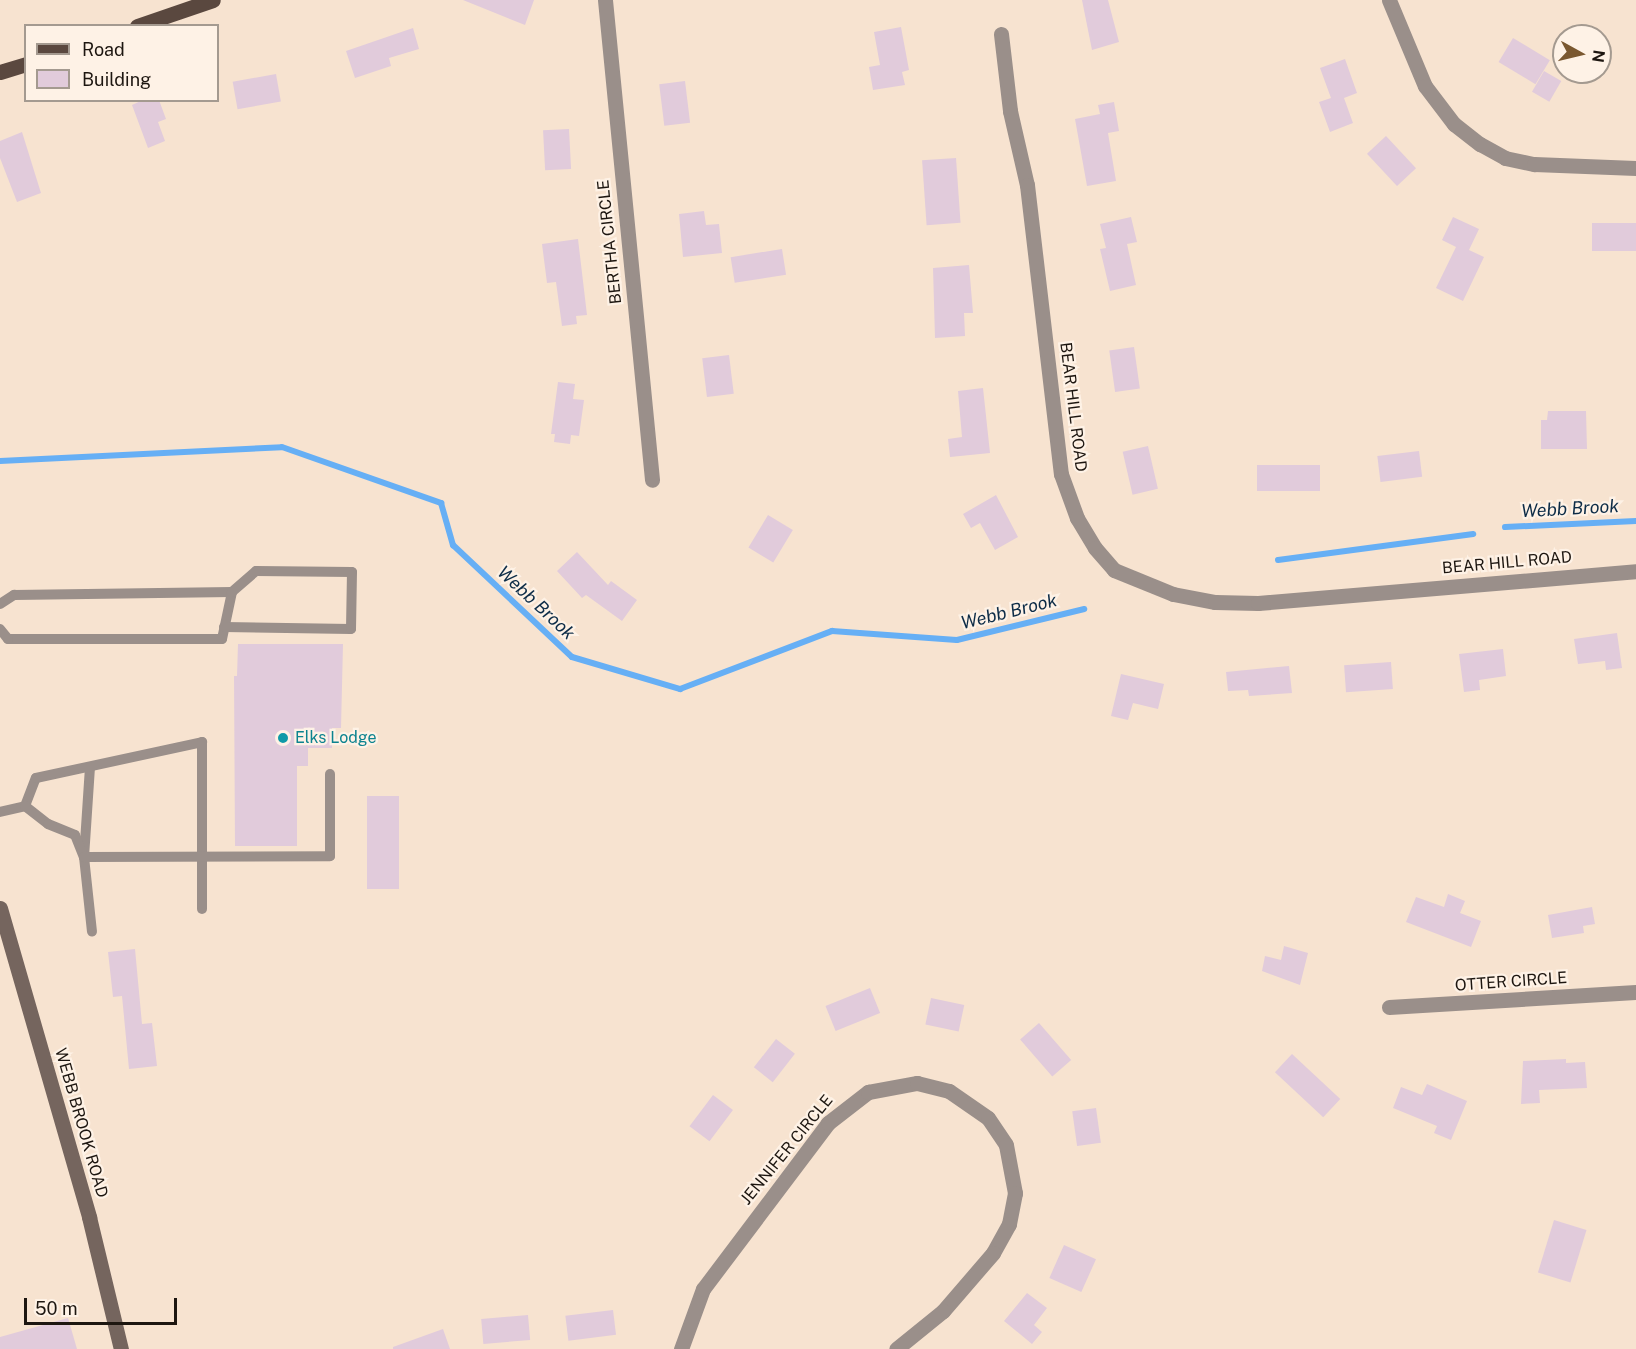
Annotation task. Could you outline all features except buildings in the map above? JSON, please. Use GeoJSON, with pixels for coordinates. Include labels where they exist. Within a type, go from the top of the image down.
{"type":"FeatureCollection","features":[{"type":"Feature","properties":{"kind":"main road"},"geometry":{"type":"LineString","coordinates":[[143,24],[213,0]]}},
{"type":"Feature","properties":{"kind":"main road"},"geometry":{"type":"LineString","coordinates":[[0,72],[24,65]]}},
{"type":"Feature","properties":{"kind":"street","name":"BERTHA CIRCLE"},"geometry":{"type":"LineString","coordinates":[[604,0],[652,480]]}},
{"type":"Feature","properties":{"kind":"street"},"geometry":{"type":"LineString","coordinates":[[1389,0],[1425,86],[1454,124],[1480,144],[1505,159],[1534,164],[1636,168]]}},
{"type":"Feature","properties":{"kind":"street","name":"BEAR HILL ROAD"},"geometry":{"type":"LineString","coordinates":[[1000,34],[1010,111],[1027,185],[1061,474],[1077,518],[1095,548],[1114,570],[1173,594],[1215,602],[1258,603],[1636,571]]}},
{"type":"Feature","properties":{"kind":"street","name":"WEBB BROOK ROAD"},"geometry":{"type":"LineString","coordinates":[[0,908],[89,1216],[121,1349]]}},
{"type":"Feature","properties":{"kind":"street","name":"OTTER CIRCLE"},"geometry":{"type":"LineString","coordinates":[[1389,1007],[1636,992]]}},
{"type":"Feature","properties":{"kind":"street","name":"JENNIFER CIRCLE"},"geometry":{"type":"LineString","coordinates":[[681,1349],[703,1289],[828,1123],[868,1092],[917,1083],[949,1090],[988,1118],[1006,1145],[1015,1193],[1009,1224],[993,1253],[943,1311],[896,1349]]}},
{"type":"Feature","properties":{"kind":"lane"},"geometry":{"type":"LineString","coordinates":[[0,629],[8,639],[222,639],[224,627],[231,592],[256,571],[352,572],[351,629],[224,627]]}},
{"type":"Feature","properties":{"kind":"lane"},"geometry":{"type":"LineString","coordinates":[[0,604],[14,595],[231,592]]}},
{"type":"Feature","properties":{"kind":"lane"},"geometry":{"type":"LineString","coordinates":[[25,806],[36,778],[202,742],[202,909]]}},
{"type":"Feature","properties":{"kind":"lane"},"geometry":{"type":"LineString","coordinates":[[90,767],[84,856],[92,932]]}},
{"type":"Feature","properties":{"kind":"lane"},"geometry":{"type":"LineString","coordinates":[[84,856],[330,856],[330,774]]}},
{"type":"Feature","properties":{"kind":"lane"},"geometry":{"type":"LineString","coordinates":[[0,812],[25,806]]}},
{"type":"Feature","properties":{"kind":"lane"},"geometry":{"type":"LineString","coordinates":[[25,806],[48,824],[75,836],[84,856]]}},
{"type":"Feature","properties":{"kind":"waterway","name":"Webb Brook"},"geometry":{"type":"LineString","coordinates":[[0,461],[282,447],[441,503],[453,545],[572,657],[680,689],[832,631],[957,640],[1084,609]]}},
{"type":"Feature","properties":{"kind":"waterway","name":"Webb Brook"},"geometry":{"type":"LineString","coordinates":[[1505,527],[1636,521]]}},
{"type":"Feature","properties":{"kind":"waterway","name":"Webb Brook"},"geometry":{"type":"LineString","coordinates":[[1278,560],[1473,534]]}},
{"type":"Feature","properties":{"kind":"place","name":"Elks Lodge"},"geometry":{"type":"Point","coordinates":[283,738]}}]}
